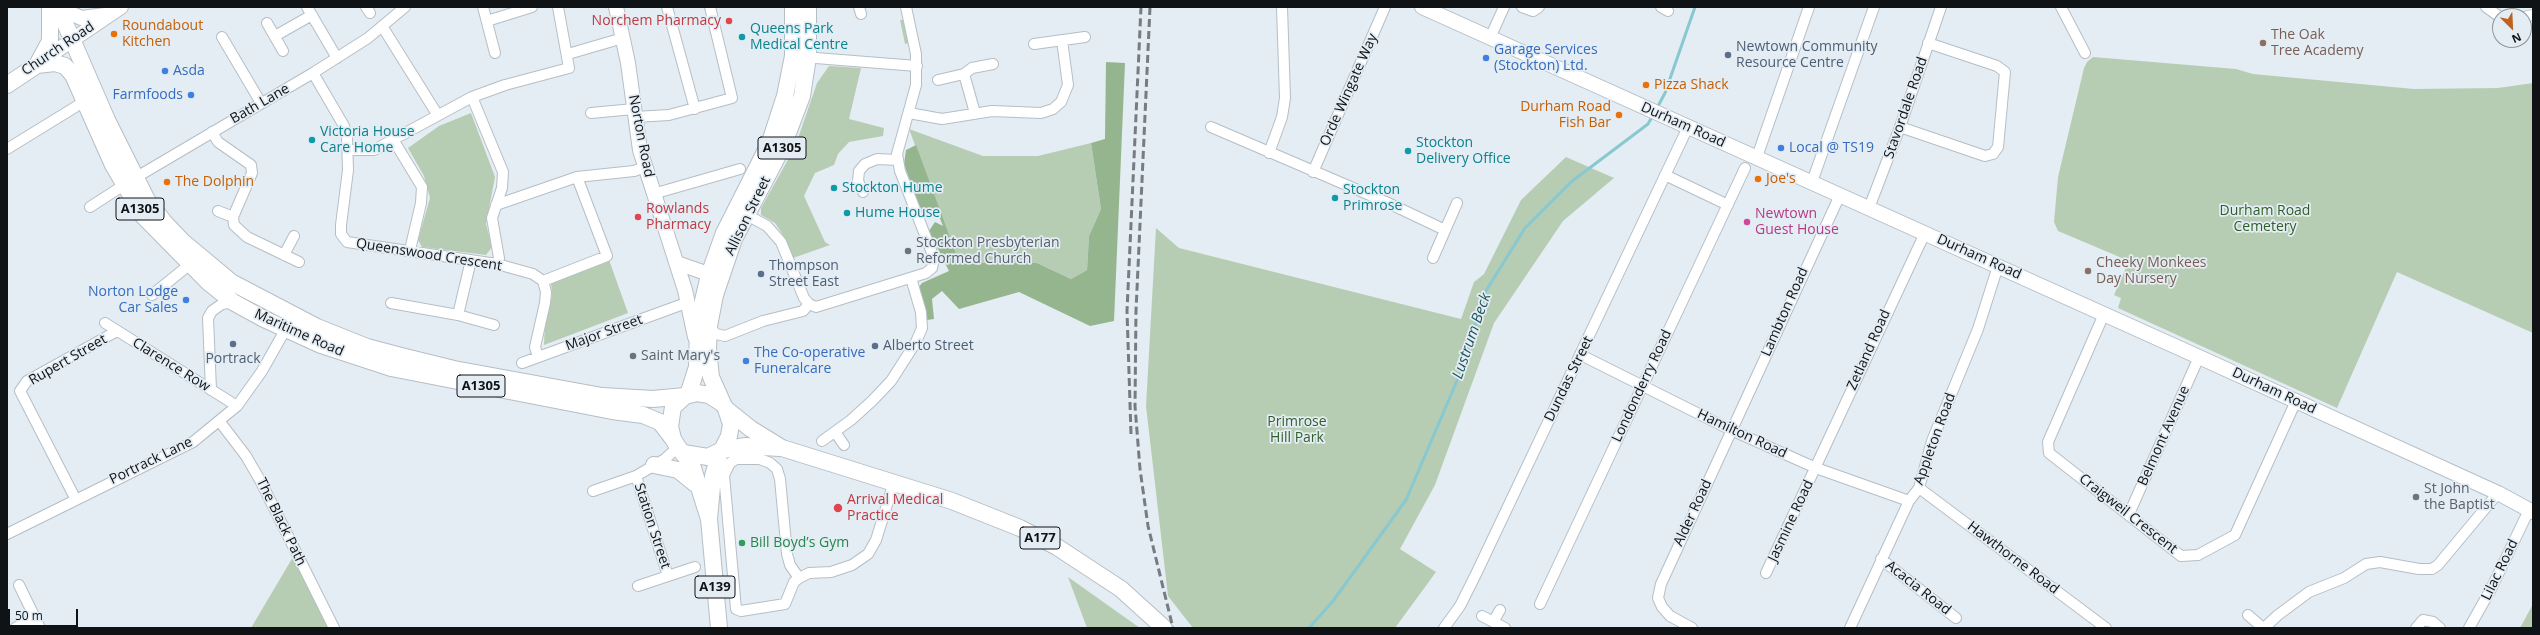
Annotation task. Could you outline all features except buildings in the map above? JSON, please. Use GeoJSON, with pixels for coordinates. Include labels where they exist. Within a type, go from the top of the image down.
{"type":"FeatureCollection","features":[{"type":"Feature","properties":{"kind":"main road","name":"A1305"},"geometry":{"type":"LineString","coordinates":[[37,65],[50,41],[50,7]]}},
{"type":"Feature","properties":{"kind":"main road","name":"A1305"},"geometry":{"type":"LineString","coordinates":[[58,7],[72,40]]}},
{"type":"Feature","properties":{"kind":"main road","name":"Allison Street"},"geometry":{"type":"LineString","coordinates":[[724,406],[711,377],[709,326],[714,277],[783,146],[802,96],[800,57],[793,7]]}},
{"type":"Feature","properties":{"kind":"main road","name":"Allison Street"},"geometry":{"type":"LineString","coordinates":[[687,396],[698,367],[698,322],[714,277],[724,233],[770,142],[800,57],[808,7]]}},
{"type":"Feature","properties":{"kind":"main road","name":"Maritime Road"},"geometry":{"type":"LineString","coordinates":[[72,40],[144,216],[189,265],[233,302],[289,322],[366,346],[454,369],[602,396],[653,399],[687,396]]}},
{"type":"Feature","properties":{"kind":"main road","name":"Maritime Road"},"geometry":{"type":"LineString","coordinates":[[37,65],[55,63],[65,66],[73,75],[112,166],[129,181],[164,222],[217,273],[321,345],[391,368],[612,411],[644,415],[660,422],[678,446]]}},
{"type":"Feature","properties":{"kind":"main road","name":"Church Road"},"geometry":{"type":"LineString","coordinates":[[7,85],[37,65]]}},
{"type":"Feature","properties":{"kind":"main road"},"geometry":{"type":"LineString","coordinates":[[687,396],[697,393],[710,395],[724,406]]}},
{"type":"Feature","properties":{"kind":"main road","name":"A139"},"geometry":{"type":"LineString","coordinates":[[687,396],[674,407],[670,416],[678,446],[692,465],[709,519]]}},
{"type":"Feature","properties":{"kind":"main road","name":"A139"},"geometry":{"type":"LineString","coordinates":[[719,628],[709,519],[712,476],[721,451],[729,436],[731,424],[724,406]]}},
{"type":"Feature","properties":{"kind":"main road","name":"A177"},"geometry":{"type":"LineString","coordinates":[[724,406],[751,429],[782,448]]}},
{"type":"Feature","properties":{"kind":"main road"},"geometry":{"type":"LineString","coordinates":[[678,446],[708,457],[721,451]]}},
{"type":"Feature","properties":{"kind":"main road","name":"A177"},"geometry":{"type":"LineString","coordinates":[[721,451],[746,446],[782,448],[952,501],[1020,528],[1057,547],[1121,589],[1164,628]]}},
{"type":"Feature","properties":{"kind":"main road"},"geometry":{"type":"LineString","coordinates":[[654,465],[678,470],[698,486]]}},
{"type":"Feature","properties":{"kind":"street","name":"Church Road"},"geometry":{"type":"LineString","coordinates":[[58,7],[81,18],[115,11]]}},
{"type":"Feature","properties":{"kind":"street","name":"Bath Lane"},"geometry":{"type":"LineString","coordinates":[[90,207],[129,181],[337,58],[382,26],[405,7]]}},
{"type":"Feature","properties":{"kind":"street"},"geometry":{"type":"LineString","coordinates":[[483,7],[495,53]]}},
{"type":"Feature","properties":{"kind":"street"},"geometry":{"type":"LineString","coordinates":[[487,21],[532,7]]}},
{"type":"Feature","properties":{"kind":"street"},"geometry":{"type":"LineString","coordinates":[[349,150],[374,150],[394,141],[437,114],[472,97],[505,85],[569,68],[568,54],[558,7]]}},
{"type":"Feature","properties":{"kind":"street","name":"Norton Road"},"geometry":{"type":"LineString","coordinates":[[616,7],[623,38],[634,113],[645,167],[685,290],[686,303],[697,347]]}},
{"type":"Feature","properties":{"kind":"street"},"geometry":{"type":"LineString","coordinates":[[667,7],[695,109]]}},
{"type":"Feature","properties":{"kind":"street"},"geometry":{"type":"LineString","coordinates":[[591,113],[669,115],[732,98],[710,7]]}},
{"type":"Feature","properties":{"kind":"street"},"geometry":{"type":"LineString","coordinates":[[747,214],[767,226],[782,242],[804,298],[809,304],[816,307],[926,273],[932,268],[934,258],[900,171],[897,154],[916,85],[917,66],[906,7]]}},
{"type":"Feature","properties":{"kind":"street"},"geometry":{"type":"LineString","coordinates":[[1269,153],[1282,117],[1285,98],[1282,7]]}},
{"type":"Feature","properties":{"kind":"street","name":"Orde Wingate Way"},"geometry":{"type":"LineString","coordinates":[[1313,172],[1385,7]]}},
{"type":"Feature","properties":{"kind":"street","name":"Durham Road"},"geometry":{"type":"LineString","coordinates":[[1422,7],[2296,401],[2498,493],[2531,511]]}},
{"type":"Feature","properties":{"kind":"street"},"geometry":{"type":"LineString","coordinates":[[1490,38],[1504,7]]}},
{"type":"Feature","properties":{"kind":"street"},"geometry":{"type":"LineString","coordinates":[[1522,7],[1533,11],[1539,7]]}},
{"type":"Feature","properties":{"kind":"street"},"geometry":{"type":"LineString","coordinates":[[1757,158],[1809,7]]}},
{"type":"Feature","properties":{"kind":"street"},"geometry":{"type":"LineString","coordinates":[[1812,182],[1874,7]]}},
{"type":"Feature","properties":{"kind":"street","name":"Stavordale Road"},"geometry":{"type":"LineString","coordinates":[[1869,208],[1900,127],[1940,7]]}},
{"type":"Feature","properties":{"kind":"street"},"geometry":{"type":"LineString","coordinates":[[2061,7],[2085,53]]}},
{"type":"Feature","properties":{"kind":"street","name":"Church Road"},"geometry":{"type":"LineString","coordinates":[[37,65],[115,11]]}},
{"type":"Feature","properties":{"kind":"street"},"geometry":{"type":"LineString","coordinates":[[275,36],[309,11],[337,58]]}},
{"type":"Feature","properties":{"kind":"street"},"geometry":{"type":"LineString","coordinates":[[267,23],[283,51]]}},
{"type":"Feature","properties":{"kind":"street"},"geometry":{"type":"LineString","coordinates":[[382,26],[437,114]]}},
{"type":"Feature","properties":{"kind":"street"},"geometry":{"type":"LineString","coordinates":[[222,37],[261,103]]}},
{"type":"Feature","properties":{"kind":"street"},"geometry":{"type":"LineString","coordinates":[[1034,44],[1085,37]]}},
{"type":"Feature","properties":{"kind":"street"},"geometry":{"type":"LineString","coordinates":[[568,54],[623,38]]}},
{"type":"Feature","properties":{"kind":"street"},"geometry":{"type":"LineString","coordinates":[[909,113],[942,119],[975,113],[1042,112],[1053,109],[1061,102],[1068,85],[1062,40]]}},
{"type":"Feature","properties":{"kind":"street"},"geometry":{"type":"LineString","coordinates":[[1900,127],[1985,156],[1993,154],[1998,147],[2005,72],[1996,66],[1928,43]]}},
{"type":"Feature","properties":{"kind":"street"},"geometry":{"type":"LineString","coordinates":[[800,57],[917,66]]}},
{"type":"Feature","properties":{"kind":"street"},"geometry":{"type":"LineString","coordinates":[[938,80],[964,74],[972,68],[993,64]]}},
{"type":"Feature","properties":{"kind":"street","name":"Queenswood Crescent"},"geometry":{"type":"LineString","coordinates":[[313,73],[344,126],[349,150],[341,234],[347,242],[410,250],[497,264],[533,274],[543,281]]}},
{"type":"Feature","properties":{"kind":"street"},"geometry":{"type":"LineString","coordinates":[[964,74],[975,113]]}},
{"type":"Feature","properties":{"kind":"street"},"geometry":{"type":"LineString","coordinates":[[472,97],[503,172],[502,188],[492,218],[499,258],[497,264]]}},
{"type":"Feature","properties":{"kind":"street"},"geometry":{"type":"LineString","coordinates":[[7,148],[84,100]]}},
{"type":"Feature","properties":{"kind":"street"},"geometry":{"type":"LineString","coordinates":[[1211,127],[1386,202],[1445,230]]}},
{"type":"Feature","properties":{"kind":"street","name":"Dundas Street"},"geometry":{"type":"LineString","coordinates":[[1444,628],[1460,606],[1476,574],[1688,127]]}},
{"type":"Feature","properties":{"kind":"street"},"geometry":{"type":"LineString","coordinates":[[212,132],[218,142],[251,164],[252,173],[233,217],[234,225],[238,231],[299,262]]}},
{"type":"Feature","properties":{"kind":"street"},"geometry":{"type":"LineString","coordinates":[[394,141],[422,187],[421,202],[410,250]]}},
{"type":"Feature","properties":{"kind":"street"},"geometry":{"type":"LineString","coordinates":[[863,192],[858,181],[859,170],[865,164],[877,159],[898,160]]}},
{"type":"Feature","properties":{"kind":"street"},"geometry":{"type":"LineString","coordinates":[[496,205],[577,177],[634,171],[645,167]]}},
{"type":"Feature","properties":{"kind":"street","name":"Londonderry Road"},"geometry":{"type":"LineString","coordinates":[[1540,604],[1745,168]]}},
{"type":"Feature","properties":{"kind":"street"},"geometry":{"type":"LineString","coordinates":[[653,194],[740,169]]}},
{"type":"Feature","properties":{"kind":"street"},"geometry":{"type":"LineString","coordinates":[[1665,175],[1728,205]]}},
{"type":"Feature","properties":{"kind":"street"},"geometry":{"type":"LineString","coordinates":[[538,357],[535,347],[546,292],[543,281],[607,256],[577,177]]}},
{"type":"Feature","properties":{"kind":"street","name":"Lambton Road"},"geometry":{"type":"LineString","coordinates":[[1731,430],[1840,195]]}},
{"type":"Feature","properties":{"kind":"street"},"geometry":{"type":"LineString","coordinates":[[1433,258],[1457,203]]}},
{"type":"Feature","properties":{"kind":"street"},"geometry":{"type":"LineString","coordinates":[[218,211],[233,217]]}},
{"type":"Feature","properties":{"kind":"street","name":"Zetland Road"},"geometry":{"type":"LineString","coordinates":[[1816,468],[1924,233]]}},
{"type":"Feature","properties":{"kind":"street"},"geometry":{"type":"LineString","coordinates":[[284,255],[294,236]]}},
{"type":"Feature","properties":{"kind":"street"},"geometry":{"type":"LineString","coordinates":[[458,315],[471,260]]}},
{"type":"Feature","properties":{"kind":"street"},"geometry":{"type":"LineString","coordinates":[[676,263],[714,277]]}},
{"type":"Feature","properties":{"kind":"street"},"geometry":{"type":"LineString","coordinates":[[152,295],[176,279],[189,265]]}},
{"type":"Feature","properties":{"kind":"street","name":"Appleton Road"},"geometry":{"type":"LineString","coordinates":[[1850,628],[1909,501],[1919,488],[1932,441],[1978,329],[1998,266]]}},
{"type":"Feature","properties":{"kind":"street"},"geometry":{"type":"LineString","coordinates":[[822,441],[872,401],[890,381],[916,342],[922,328],[921,312],[911,278]]}},
{"type":"Feature","properties":{"kind":"street"},"geometry":{"type":"LineString","coordinates":[[211,390],[208,318],[212,311],[222,304],[233,302]]}},
{"type":"Feature","properties":{"kind":"street"},"geometry":{"type":"LineString","coordinates":[[391,303],[458,315],[494,325]]}},
{"type":"Feature","properties":{"kind":"street","name":"Major Street"},"geometry":{"type":"LineString","coordinates":[[522,363],[686,303]]}},
{"type":"Feature","properties":{"kind":"street"},"geometry":{"type":"LineString","coordinates":[[709,326],[716,334],[725,336],[763,321],[803,311],[809,304]]}},
{"type":"Feature","properties":{"kind":"street","name":"Craigweil Crescent"},"geometry":{"type":"LineString","coordinates":[[2104,314],[2048,442],[2049,453],[2182,556],[2198,555],[2235,535],[2296,401]]}},
{"type":"Feature","properties":{"kind":"street","name":"Portrack Lane"},"geometry":{"type":"LineString","coordinates":[[7,534],[75,498],[193,442],[220,422],[237,406],[262,371],[289,322]]}},
{"type":"Feature","properties":{"kind":"street","name":"Clarence Row"},"geometry":{"type":"LineString","coordinates":[[105,323],[237,406]]}},
{"type":"Feature","properties":{"kind":"street","name":"Rupert Street"},"geometry":{"type":"LineString","coordinates":[[75,498],[20,391],[27,381],[117,331]]}},
{"type":"Feature","properties":{"kind":"street","name":"Hamilton Road"},"geometry":{"type":"LineString","coordinates":[[1581,355],[1731,430],[1816,468],[1909,501]]}},
{"type":"Feature","properties":{"kind":"street","name":"Belmont Avenue"},"geometry":{"type":"LineString","coordinates":[[2129,514],[2199,357]]}},
{"type":"Feature","properties":{"kind":"street","name":"The Black Path"},"geometry":{"type":"LineString","coordinates":[[220,422],[246,456],[261,482],[334,628]]}},
{"type":"Feature","properties":{"kind":"street","name":"Alder Road"},"geometry":{"type":"LineString","coordinates":[[1692,628],[1670,616],[1662,607],[1658,598],[1661,584],[1731,430]]}},
{"type":"Feature","properties":{"kind":"street"},"geometry":{"type":"LineString","coordinates":[[835,432],[844,445]]}},
{"type":"Feature","properties":{"kind":"street","name":"Station Street"},"geometry":{"type":"LineString","coordinates":[[593,491],[636,476],[654,465],[678,446]]}},
{"type":"Feature","properties":{"kind":"street"},"geometry":{"type":"LineString","coordinates":[[798,578],[790,565],[787,554],[780,479],[777,469],[760,458],[736,459],[730,462],[724,475],[736,609],[741,611],[785,604],[794,582],[798,578],[809,573],[831,572],[852,565],[868,554],[876,540],[894,482]]}},
{"type":"Feature","properties":{"kind":"street","name":"Jasmine Road"},"geometry":{"type":"LineString","coordinates":[[1766,573],[1816,468]]}},
{"type":"Feature","properties":{"kind":"street","name":"Station Street"},"geometry":{"type":"LineString","coordinates":[[636,476],[668,576]]}},
{"type":"Feature","properties":{"kind":"street","name":"Hawthorne Road"},"geometry":{"type":"LineString","coordinates":[[1919,488],[2106,628]]}},
{"type":"Feature","properties":{"kind":"street"},"geometry":{"type":"LineString","coordinates":[[2248,616],[2263,628],[2309,592],[2344,578],[2366,564],[2380,562],[2419,569],[2432,569],[2438,564],[2498,493]]}},
{"type":"Feature","properties":{"kind":"street","name":"Lilac Road"},"geometry":{"type":"LineString","coordinates":[[2469,628],[2531,511]]}},
{"type":"Feature","properties":{"kind":"street","name":"Acacia Road"},"geometry":{"type":"LineString","coordinates":[[1881,559],[1956,618]]}},
{"type":"Feature","properties":{"kind":"street","name":"Station Street"},"geometry":{"type":"LineString","coordinates":[[638,586],[695,567]]}},
{"type":"Feature","properties":{"kind":"street"},"geometry":{"type":"LineString","coordinates":[[19,585],[40,628]]}},
{"type":"Feature","properties":{"kind":"street"},"geometry":{"type":"LineString","coordinates":[[1493,622],[1500,610]]}},
{"type":"Feature","properties":{"kind":"street"},"geometry":{"type":"LineString","coordinates":[[1482,616],[1505,628]]}},
{"type":"Feature","properties":{"kind":"street"},"geometry":{"type":"LineString","coordinates":[[15,628],[35,618]]}},
{"type":"Feature","properties":{"kind":"street"},"geometry":{"type":"LineString","coordinates":[[2416,628],[2423,620],[2433,622],[2440,628]]}},
{"type":"Feature","properties":{"kind":"green space"},"geometry":{"type":"Polygon","coordinates":[[[900,20],[904,20],[909,43],[905,44],[900,20]]]}},
{"type":"Feature","properties":{"kind":"green space","name":"Durham Road Cemetery"},"geometry":{"type":"Polygon","coordinates":[[[2093,57],[2236,69],[2253,74],[2414,89],[2498,88],[2533,83],[2533,333],[2397,272],[2337,408],[2118,308],[2121,298],[2114,295],[2129,261],[2058,231],[2054,222],[2058,177],[2084,68],[2087,62],[2093,57]]]}},
{"type":"Feature","properties":{"kind":"green space"},"geometry":{"type":"Polygon","coordinates":[[[1106,62],[1125,63],[1114,321],[1090,326],[1019,292],[959,309],[942,291],[932,299],[934,319],[927,320],[919,287],[922,283],[949,271],[929,231],[935,222],[943,226],[937,211],[933,217],[921,211],[904,164],[906,150],[916,145],[958,259],[961,263],[1037,263],[1071,279],[1087,270],[1089,236],[1101,209],[1091,143],[1105,139],[1106,62]]]}},
{"type":"Feature","properties":{"kind":"green space"},"geometry":{"type":"Polygon","coordinates":[[[829,66],[861,68],[849,119],[884,128],[883,136],[849,142],[838,154],[834,165],[815,173],[804,196],[825,242],[830,245],[793,258],[785,238],[775,223],[761,215],[761,208],[795,147],[817,83],[829,66]]]}},
{"type":"Feature","properties":{"kind":"green space"},"geometry":{"type":"Polygon","coordinates":[[[471,113],[495,177],[486,224],[492,247],[486,255],[422,247],[418,240],[430,198],[424,176],[408,148],[439,126],[471,113]]]}},
{"type":"Feature","properties":{"kind":"green space"},"geometry":{"type":"Polygon","coordinates":[[[909,129],[983,156],[1038,156],[1091,143],[1101,209],[1089,236],[1087,270],[1071,279],[1037,263],[961,263],[958,259],[909,129]]]}},
{"type":"Feature","properties":{"kind":"green space","name":"Primrose Hill Park"},"geometry":{"type":"Polygon","coordinates":[[[1566,157],[1614,178],[1563,221],[1494,323],[1435,485],[1400,549],[1436,572],[1395,628],[1193,628],[1168,596],[1146,406],[1156,228],[1179,248],[1461,319],[1474,282],[1484,274],[1521,200],[1566,157]]]}},
{"type":"Feature","properties":{"kind":"green space"},"geometry":{"type":"Polygon","coordinates":[[[608,257],[628,313],[544,345],[545,322],[552,296],[551,280],[608,257]]]}},
{"type":"Feature","properties":{"kind":"green space"},"geometry":{"type":"Polygon","coordinates":[[[293,557],[330,628],[251,628],[293,557]]]}},
{"type":"Feature","properties":{"kind":"green space"},"geometry":{"type":"Polygon","coordinates":[[[1068,577],[1140,628],[1087,628],[1068,577]]]}},
{"type":"Feature","properties":{"kind":"green space"},"geometry":{"type":"Polygon","coordinates":[[[2533,604],[2533,628],[2520,628],[2533,604]]]}},
{"type":"Feature","properties":{"kind":"waterway","name":"Lustrum Beck"},"geometry":{"type":"LineString","coordinates":[[1657,108],[1665,93],[1695,7]]}},
{"type":"Feature","properties":{"kind":"waterway","name":"Lustrum Beck"},"geometry":{"type":"LineString","coordinates":[[1309,628],[1333,601],[1406,500],[1462,369],[1484,294],[1525,228],[1571,182],[1648,124],[1653,115]]}},
{"type":"Feature","properties":{"kind":"railway"},"geometry":{"type":"LineString","coordinates":[[1131,434],[1127,311],[1141,7]]}},
{"type":"Feature","properties":{"kind":"railway"},"geometry":{"type":"LineString","coordinates":[[1150,7],[1136,311],[1135,406],[1140,469],[1148,526],[1173,628]]}},
{"type":"Feature","properties":{"kind":"place","name":"Norchem Pharmacy"},"geometry":{"type":"Point","coordinates":[729,21]}},
{"type":"Feature","properties":{"kind":"place","name":"Roundabout Kitchen"},"geometry":{"type":"Point","coordinates":[114,34]}},
{"type":"Feature","properties":{"kind":"place","name":"Queens Park Medical Centre"},"geometry":{"type":"Point","coordinates":[742,37]}},
{"type":"Feature","properties":{"kind":"place","name":"The Oak Tree Academy"},"geometry":{"type":"Point","coordinates":[2263,43]}},
{"type":"Feature","properties":{"kind":"place","name":"Newtown Community Resource Centre"},"geometry":{"type":"Point","coordinates":[1728,55]}},
{"type":"Feature","properties":{"kind":"place","name":"Garage Services (Stockton) Ltd."},"geometry":{"type":"Point","coordinates":[1486,58]}},
{"type":"Feature","properties":{"kind":"place","name":"Asda"},"geometry":{"type":"Point","coordinates":[165,71]}},
{"type":"Feature","properties":{"kind":"place","name":"Pizza Shack"},"geometry":{"type":"Point","coordinates":[1646,85]}},
{"type":"Feature","properties":{"kind":"place","name":"Farmfoods"},"geometry":{"type":"Point","coordinates":[191,95]}},
{"type":"Feature","properties":{"kind":"place","name":"Durham Road Fish Bar"},"geometry":{"type":"Point","coordinates":[1619,115]}},
{"type":"Feature","properties":{"kind":"place","name":"Victoria House Care Home"},"geometry":{"type":"Point","coordinates":[312,140]}},
{"type":"Feature","properties":{"kind":"place","name":"Local @ TS19"},"geometry":{"type":"Point","coordinates":[1781,148]}},
{"type":"Feature","properties":{"kind":"place","name":"Stockton Delivery Office"},"geometry":{"type":"Point","coordinates":[1408,151]}},
{"type":"Feature","properties":{"kind":"place","name":"Joe's"},"geometry":{"type":"Point","coordinates":[1758,179]}},
{"type":"Feature","properties":{"kind":"place","name":"The Dolphin"},"geometry":{"type":"Point","coordinates":[167,182]}},
{"type":"Feature","properties":{"kind":"place","name":"Stockton Hume"},"geometry":{"type":"Point","coordinates":[834,188]}},
{"type":"Feature","properties":{"kind":"place","name":"Stockton Primrose"},"geometry":{"type":"Point","coordinates":[1335,198]}},
{"type":"Feature","properties":{"kind":"place","name":"Hume House"},"geometry":{"type":"Point","coordinates":[847,213]}},
{"type":"Feature","properties":{"kind":"place","name":"Rowlands Pharmacy"},"geometry":{"type":"Point","coordinates":[638,217]}},
{"type":"Feature","properties":{"kind":"place","name":"Newtown Guest House"},"geometry":{"type":"Point","coordinates":[1747,222]}},
{"type":"Feature","properties":{"kind":"place","name":"Stockton Presbyterian Reformed Church"},"geometry":{"type":"Point","coordinates":[908,251]}},
{"type":"Feature","properties":{"kind":"place","name":"Cheeky Monkees Day Nursery"},"geometry":{"type":"Point","coordinates":[2088,271]}},
{"type":"Feature","properties":{"kind":"place","name":"Thompson Street East"},"geometry":{"type":"Point","coordinates":[761,274]}},
{"type":"Feature","properties":{"kind":"place","name":"Norton Lodge Car Sales"},"geometry":{"type":"Point","coordinates":[186,300]}},
{"type":"Feature","properties":{"kind":"place","name":"Portrack"},"geometry":{"type":"Point","coordinates":[233,344]}},
{"type":"Feature","properties":{"kind":"place","name":"Alberto Street"},"geometry":{"type":"Point","coordinates":[875,346]}},
{"type":"Feature","properties":{"kind":"place","name":"Saint Mary's"},"geometry":{"type":"Point","coordinates":[633,356]}},
{"type":"Feature","properties":{"kind":"place","name":"The Co-operative Funeralcare"},"geometry":{"type":"Point","coordinates":[746,361]}},
{"type":"Feature","properties":{"kind":"place","name":"St John the Baptist"},"geometry":{"type":"Point","coordinates":[2416,497]}},
{"type":"Feature","properties":{"kind":"place","name":"Arrival Medical Practice"},"geometry":{"type":"Point","coordinates":[838,508]}},
{"type":"Feature","properties":{"kind":"place","name":"Bill Boyd’s Gym"},"geometry":{"type":"Point","coordinates":[742,543]}}]}
